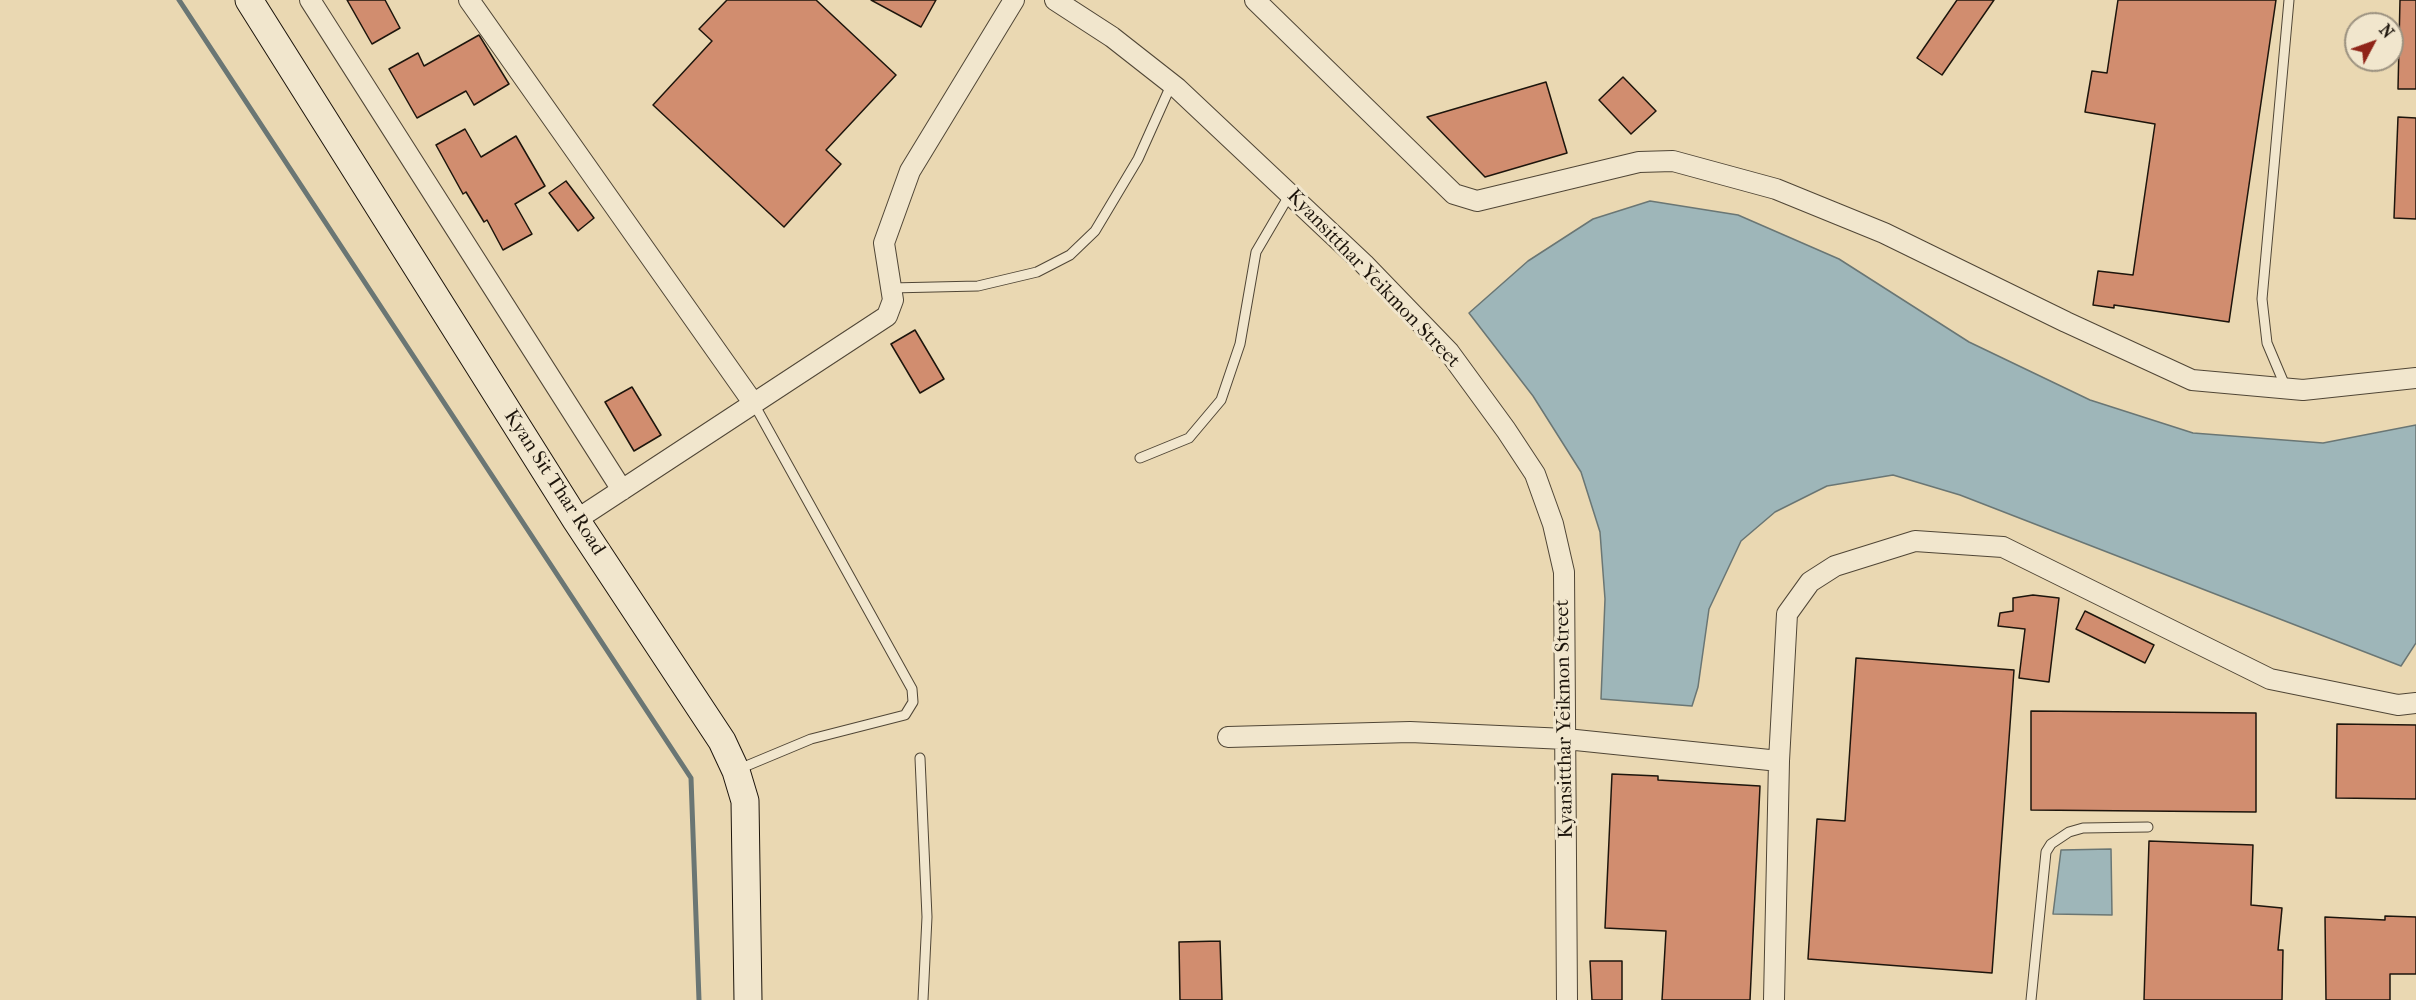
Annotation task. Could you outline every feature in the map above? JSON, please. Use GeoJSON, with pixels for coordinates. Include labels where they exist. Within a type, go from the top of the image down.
{"type":"FeatureCollection","features":[{"type":"Feature","properties":{"kind":"main road","name":"Kyan Sit Thar Road"},"geometry":{"type":"LineString","coordinates":[[249,0],[576,520],[722,741],[736,771],[745,801],[748,1000]]}},
{"type":"Feature","properties":{"kind":"street"},"geometry":{"type":"LineString","coordinates":[[310,0],[622,490]]}},
{"type":"Feature","properties":{"kind":"street"},"geometry":{"type":"LineString","coordinates":[[469,0],[754,404]]}},
{"type":"Feature","properties":{"kind":"street"},"geometry":{"type":"LineString","coordinates":[[576,520],[887,316],[893,300],[884,243],[910,171],[1014,0]]}},
{"type":"Feature","properties":{"kind":"street","name":"Kyansitthar Yeikmon Street"},"geometry":{"type":"LineString","coordinates":[[1055,0],[1112,37],[1172,83],[1364,264],[1449,352],[1535,474],[1553,524],[1564,572],[1568,1000]]}},
{"type":"Feature","properties":{"kind":"street"},"geometry":{"type":"LineString","coordinates":[[1255,0],[1454,194],[1477,201],[1639,162],[1673,161],[1776,189],[1874,229],[2192,380],[2303,390],[2416,378]]}},
{"type":"Feature","properties":{"kind":"street"},"geometry":{"type":"LineString","coordinates":[[1774,1000],[1779,761],[1787,614],[1810,582],[1835,566],[1915,541],[2003,547],[2270,679],[2397,705],[2416,704]]}},
{"type":"Feature","properties":{"kind":"street"},"geometry":{"type":"LineString","coordinates":[[1228,737],[1410,732],[1566,739],[1779,761]]}},
{"type":"Feature","properties":{"kind":"lane"},"geometry":{"type":"LineString","coordinates":[[2286,388],[2267,343],[2262,299],[2289,0]]}},
{"type":"Feature","properties":{"kind":"lane"},"geometry":{"type":"LineString","coordinates":[[891,288],[978,286],[1037,272],[1070,255],[1095,231],[1138,159],[1172,83]]}},
{"type":"Feature","properties":{"kind":"lane"},"geometry":{"type":"LineString","coordinates":[[1140,458],[1189,438],[1221,400],[1240,344],[1256,252],[1290,194]]}},
{"type":"Feature","properties":{"kind":"lane"},"geometry":{"type":"LineString","coordinates":[[736,771],[811,739],[905,714],[913,702],[912,689],[754,404]]}},
{"type":"Feature","properties":{"kind":"lane"},"geometry":{"type":"LineString","coordinates":[[920,758],[927,917],[923,1000]]}},
{"type":"Feature","properties":{"kind":"lane"},"geometry":{"type":"LineString","coordinates":[[2031,1000],[2046,852],[2051,844],[2069,832],[2083,828],[2148,827]]}},
{"type":"Feature","properties":{"kind":"water"},"geometry":{"type":"Polygon","coordinates":[[[1650,201],[1738,215],[1839,259],[1969,342],[2090,400],[2193,433],[2323,443],[2416,425],[2416,643],[2401,666],[1960,495],[1893,475],[1827,486],[1775,512],[1741,541],[1709,609],[1698,687],[1692,706],[1601,699],[1605,599],[1600,532],[1581,472],[1533,396],[1469,313],[1528,261],[1593,219],[1650,201]]]}},
{"type":"Feature","properties":{"kind":"water"},"geometry":{"type":"Polygon","coordinates":[[[2111,849],[2112,915],[2053,914],[2061,850],[2111,849]]]}},
{"type":"Feature","properties":{"kind":"building"},"geometry":{"type":"Polygon","coordinates":[[[347,0],[385,0],[400,28],[372,44],[347,0]]]}},
{"type":"Feature","properties":{"kind":"building"},"geometry":{"type":"Polygon","coordinates":[[[727,0],[816,0],[896,75],[826,150],[841,164],[784,227],[653,105],[712,41],[699,29],[727,0]]]}},
{"type":"Feature","properties":{"kind":"building"},"geometry":{"type":"Polygon","coordinates":[[[871,0],[936,0],[921,27],[871,0]]]}},
{"type":"Feature","properties":{"kind":"building"},"geometry":{"type":"Polygon","coordinates":[[[1957,0],[1994,0],[1942,75],[1917,58],[1957,0]]]}},
{"type":"Feature","properties":{"kind":"building"},"geometry":{"type":"Polygon","coordinates":[[[2118,0],[2276,0],[2229,322],[2114,305],[2114,308],[2093,305],[2098,271],[2133,275],[2155,124],[2085,112],[2092,71],[2107,73],[2118,0]]]}},
{"type":"Feature","properties":{"kind":"building"},"geometry":{"type":"Polygon","coordinates":[[[2400,0],[2416,0],[2416,89],[2398,89],[2398,72],[2404,72],[2404,12],[2400,12],[2400,0]]]}},
{"type":"Feature","properties":{"kind":"building"},"geometry":{"type":"Polygon","coordinates":[[[479,35],[509,84],[474,105],[466,91],[417,118],[389,69],[418,53],[424,66],[479,35]]]}},
{"type":"Feature","properties":{"kind":"building"},"geometry":{"type":"Polygon","coordinates":[[[1623,77],[1656,111],[1631,134],[1599,100],[1623,77]]]}},
{"type":"Feature","properties":{"kind":"building"},"geometry":{"type":"Polygon","coordinates":[[[1546,82],[1567,153],[1485,177],[1427,117],[1546,82]]]}},
{"type":"Feature","properties":{"kind":"building"},"geometry":{"type":"Polygon","coordinates":[[[2398,117],[2416,118],[2416,219],[2394,218],[2398,117]]]}},
{"type":"Feature","properties":{"kind":"building"},"geometry":{"type":"Polygon","coordinates":[[[465,129],[481,157],[516,136],[545,186],[515,204],[532,234],[503,250],[487,220],[484,222],[466,192],[463,194],[436,145],[465,129]]]}},
{"type":"Feature","properties":{"kind":"building"},"geometry":{"type":"Polygon","coordinates":[[[566,181],[594,218],[578,231],[549,193],[566,181]]]}},
{"type":"Feature","properties":{"kind":"building"},"geometry":{"type":"Polygon","coordinates":[[[915,330],[944,379],[920,393],[891,344],[915,330]]]}},
{"type":"Feature","properties":{"kind":"building"},"geometry":{"type":"Polygon","coordinates":[[[632,387],[661,435],[634,451],[605,402],[632,387]]]}},
{"type":"Feature","properties":{"kind":"building"},"geometry":{"type":"Polygon","coordinates":[[[2033,595],[2059,598],[2049,682],[2019,678],[2025,629],[1998,626],[2000,613],[2013,611],[2013,598],[2033,595]]]}},
{"type":"Feature","properties":{"kind":"building"},"geometry":{"type":"Polygon","coordinates":[[[2085,611],[2154,645],[2145,663],[2076,629],[2085,611]]]}},
{"type":"Feature","properties":{"kind":"building"},"geometry":{"type":"Polygon","coordinates":[[[1856,658],[2014,670],[1992,973],[1808,959],[1817,819],[1845,821],[1856,658]]]}},
{"type":"Feature","properties":{"kind":"building"},"geometry":{"type":"Polygon","coordinates":[[[2031,711],[2256,713],[2256,812],[2031,810],[2031,711]]]}},
{"type":"Feature","properties":{"kind":"building"},"geometry":{"type":"Polygon","coordinates":[[[2337,724],[2416,725],[2416,799],[2336,798],[2337,724]]]}},
{"type":"Feature","properties":{"kind":"building"},"geometry":{"type":"Polygon","coordinates":[[[1612,774],[1658,776],[1658,780],[1760,786],[1750,1000],[1662,1000],[1666,931],[1605,928],[1612,774]]]}},
{"type":"Feature","properties":{"kind":"building"},"geometry":{"type":"Polygon","coordinates":[[[2149,841],[2253,845],[2251,905],[2282,908],[2278,950],[2283,950],[2282,1000],[2144,1000],[2149,841]]]}},
{"type":"Feature","properties":{"kind":"building"},"geometry":{"type":"Polygon","coordinates":[[[2385,916],[2416,917],[2416,974],[2390,974],[2390,1000],[2326,1000],[2325,917],[2385,920],[2385,916]]]}},
{"type":"Feature","properties":{"kind":"building"},"geometry":{"type":"Polygon","coordinates":[[[1220,941],[1222,1000],[1180,1000],[1179,942],[1220,941]]]}},
{"type":"Feature","properties":{"kind":"building"},"geometry":{"type":"Polygon","coordinates":[[[1590,961],[1622,961],[1622,1000],[1592,1000],[1590,961]]]}},
{"type":"Feature","properties":{"kind":"waterway"},"geometry":{"type":"LineString","coordinates":[[179,0],[691,778],[699,1000]]}}]}
